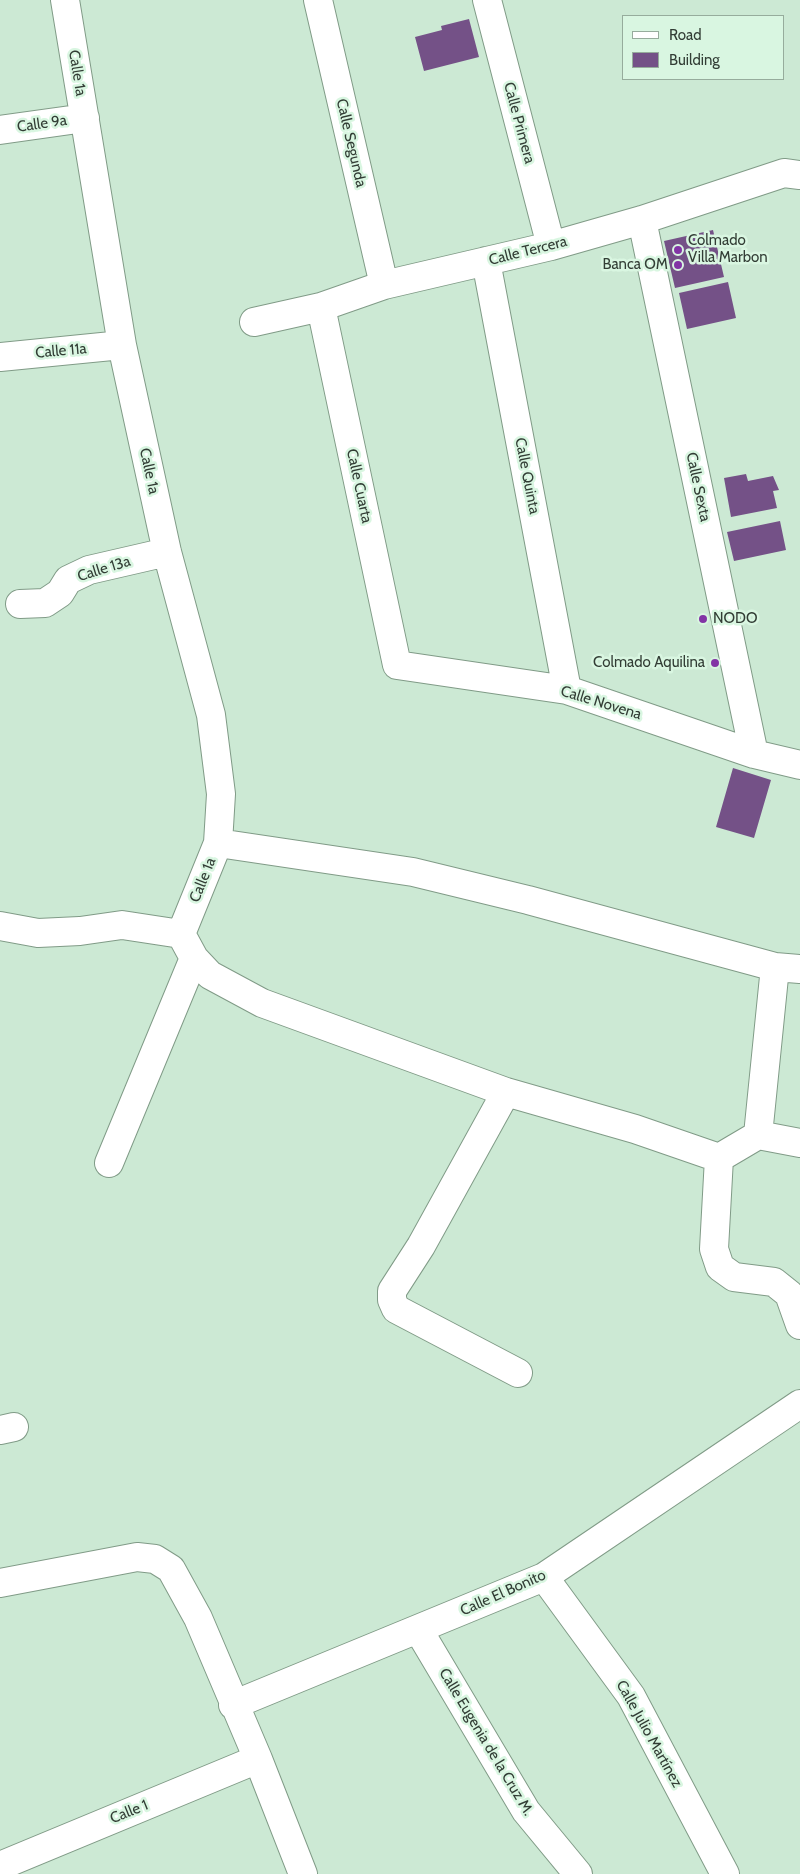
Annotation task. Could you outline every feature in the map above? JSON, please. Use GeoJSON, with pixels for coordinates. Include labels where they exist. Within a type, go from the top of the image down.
{"type":"FeatureCollection","features":[{"type":"Feature","properties":{"kind":"street","name":"Calle 1a"},"geometry":{"type":"LineString","coordinates":[[66,0],[122,345],[166,552],[211,715],[221,794],[218,843],[181,934]]}},
{"type":"Feature","properties":{"kind":"street","name":"Calle Segunda"},"geometry":{"type":"LineString","coordinates":[[318,0],[384,285]]}},
{"type":"Feature","properties":{"kind":"street","name":"Calle Primera"},"geometry":{"type":"LineString","coordinates":[[487,0],[551,246]]}},
{"type":"Feature","properties":{"kind":"street","name":"Calle 9a"},"geometry":{"type":"LineString","coordinates":[[0,130],[84,118]]}},
{"type":"Feature","properties":{"kind":"street","name":"Calle Tercera"},"geometry":{"type":"LineString","coordinates":[[254,322],[321,307],[384,285],[551,246],[642,220],[784,173],[800,175]]}},
{"type":"Feature","properties":{"kind":"street","name":"Calle Sexta"},"geometry":{"type":"LineString","coordinates":[[642,220],[754,754]]}},
{"type":"Feature","properties":{"kind":"street","name":"Calle Quinta"},"geometry":{"type":"LineString","coordinates":[[486,261],[568,690]]}},
{"type":"Feature","properties":{"kind":"street","name":"Calle Cuarta"},"geometry":{"type":"LineString","coordinates":[[321,307],[397,665]]}},
{"type":"Feature","properties":{"kind":"street","name":"Calle 11a"},"geometry":{"type":"LineString","coordinates":[[0,357],[122,345]]}},
{"type":"Feature","properties":{"kind":"street","name":"Calle 13a"},"geometry":{"type":"LineString","coordinates":[[20,604],[45,603],[60,593],[68,580],[90,570],[166,552]]}},
{"type":"Feature","properties":{"kind":"street","name":"Calle Novena"},"geometry":{"type":"LineString","coordinates":[[397,665],[568,690],[754,754],[800,765]]}},
{"type":"Feature","properties":{"kind":"street"},"geometry":{"type":"LineString","coordinates":[[218,843],[413,872],[788,968],[758,1135]]}},
{"type":"Feature","properties":{"kind":"street"},"geometry":{"type":"LineString","coordinates":[[0,926],[38,933],[80,931],[122,925],[181,934],[194,958],[210,975],[262,1003],[506,1092],[635,1129],[719,1158],[758,1135],[800,1143]]}},
{"type":"Feature","properties":{"kind":"street"},"geometry":{"type":"LineString","coordinates":[[109,1163],[194,958]]}},
{"type":"Feature","properties":{"kind":"street"},"geometry":{"type":"LineString","coordinates":[[506,1092],[421,1246],[392,1291],[392,1300],[396,1308],[518,1373]]}},
{"type":"Feature","properties":{"kind":"street"},"geometry":{"type":"LineString","coordinates":[[719,1158],[714,1249],[720,1267],[734,1277],[774,1282],[789,1294],[800,1324]]}},
{"type":"Feature","properties":{"kind":"street","name":"Calle El Bonito"},"geometry":{"type":"LineString","coordinates":[[233,1705],[544,1577],[800,1404]]}},
{"type":"Feature","properties":{"kind":"street"},"geometry":{"type":"LineString","coordinates":[[0,1583],[138,1557],[156,1559],[171,1569],[198,1618],[233,1705],[258,1759],[302,1874]]}},
{"type":"Feature","properties":{"kind":"street","name":"Calle Julio Martínez"},"geometry":{"type":"LineString","coordinates":[[544,1577],[631,1696],[725,1874]]}},
{"type":"Feature","properties":{"kind":"street","name":"Calle Eugenia de la Cruz M."},"geometry":{"type":"LineString","coordinates":[[418,1629],[526,1811],[578,1874]]}},
{"type":"Feature","properties":{"kind":"street","name":"Calle 1"},"geometry":{"type":"LineString","coordinates":[[0,1866],[258,1759]]}},
{"type":"Feature","properties":{"kind":"building"},"geometry":{"type":"Polygon","coordinates":[[[469,19],[479,57],[424,71],[415,37],[442,30],[441,26],[469,19]]]}},
{"type":"Feature","properties":{"kind":"building"},"geometry":{"type":"Polygon","coordinates":[[[713,230],[724,277],[675,288],[664,241],[713,230]]]}},
{"type":"Feature","properties":{"kind":"building"},"geometry":{"type":"Polygon","coordinates":[[[728,282],[736,318],[687,329],[679,293],[728,282]]]}},
{"type":"Feature","properties":{"kind":"building"},"geometry":{"type":"Polygon","coordinates":[[[746,474],[748,481],[773,476],[779,490],[773,491],[777,508],[731,517],[724,478],[746,474]]]}},
{"type":"Feature","properties":{"kind":"building"},"geometry":{"type":"Polygon","coordinates":[[[780,521],[786,550],[734,561],[727,532],[780,521]]]}},
{"type":"Feature","properties":{"kind":"building"},"geometry":{"type":"Polygon","coordinates":[[[733,768],[771,780],[754,838],[716,827],[733,768]]]}},
{"type":"Feature","properties":{"kind":"place","name":"Colmado Villa Marbon"},"geometry":{"type":"Point","coordinates":[678,250]}},
{"type":"Feature","properties":{"kind":"place","name":"Banca OM"},"geometry":{"type":"Point","coordinates":[678,265]}},
{"type":"Feature","properties":{"kind":"place","name":"NODO"},"geometry":{"type":"Point","coordinates":[703,619]}},
{"type":"Feature","properties":{"kind":"place","name":"Colmado Aquilina"},"geometry":{"type":"Point","coordinates":[715,663]}}]}
